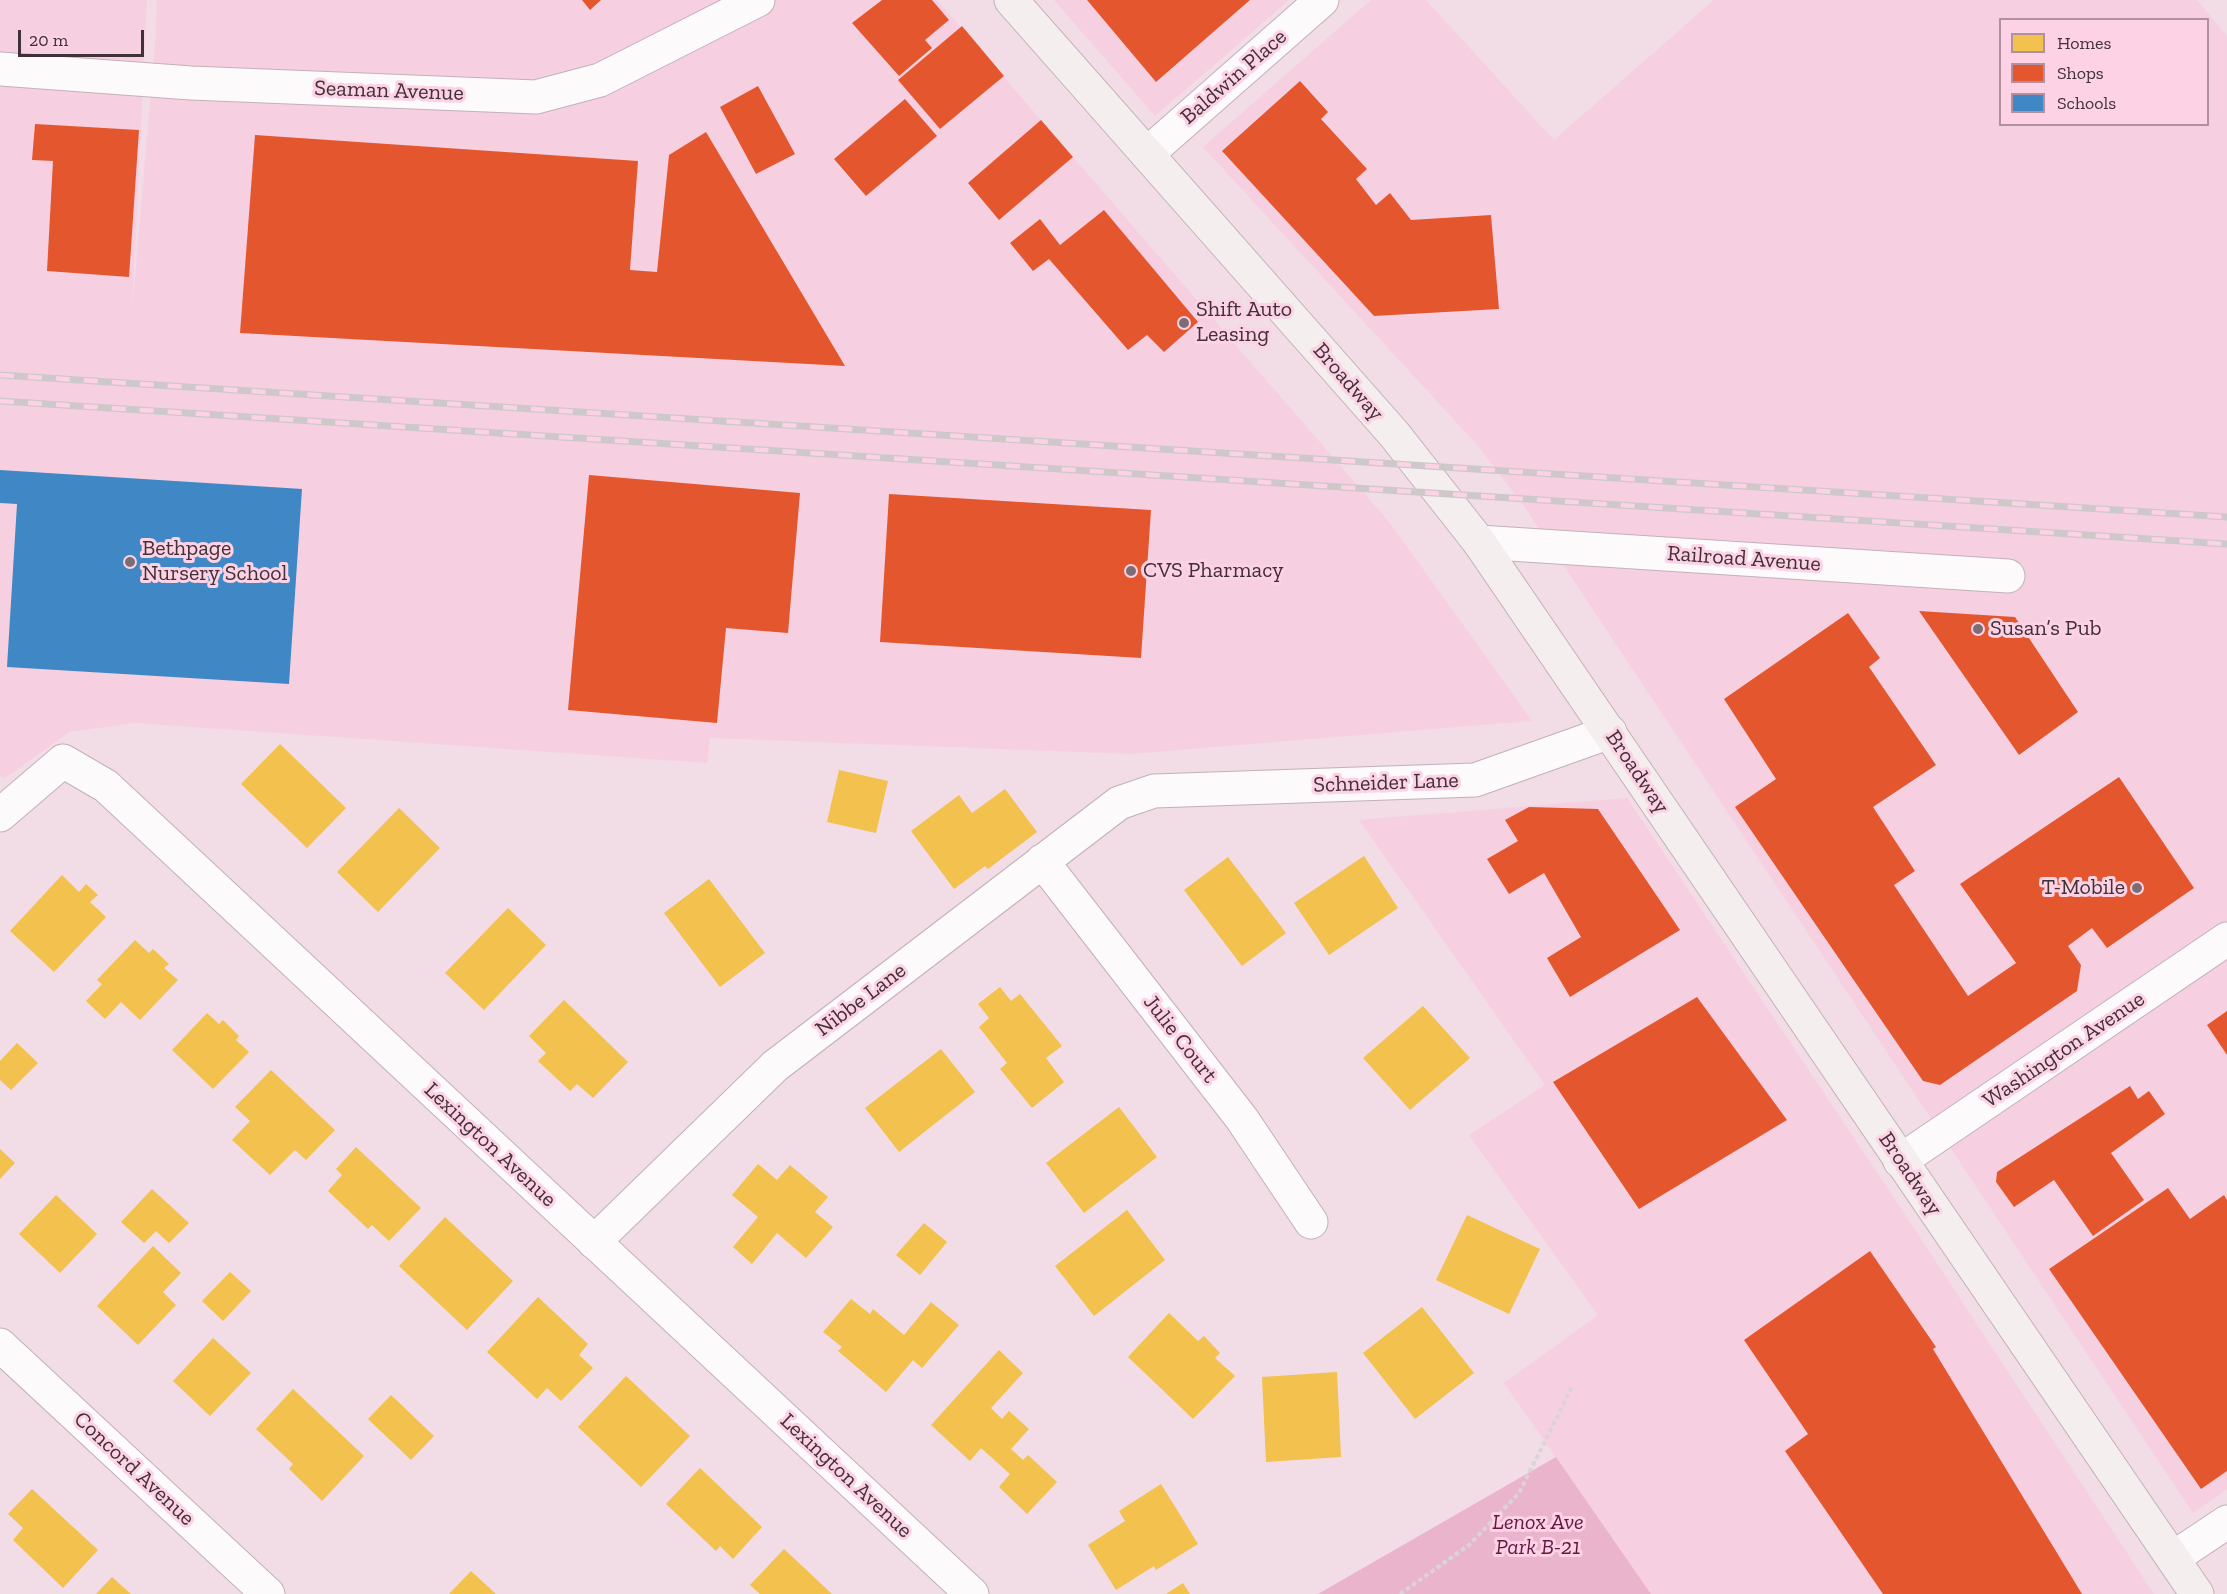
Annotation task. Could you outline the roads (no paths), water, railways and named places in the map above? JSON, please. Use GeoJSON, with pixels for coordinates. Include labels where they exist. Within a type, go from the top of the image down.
{"type":"FeatureCollection","features":[{"type":"Feature","properties":{"kind":"main road","name":"Broadway"},"geometry":{"type":"LineString","coordinates":[[1011,0],[1394,435],[1479,542],[2197,1594]]}},
{"type":"Feature","properties":{"kind":"street","name":"Seaman Avenue"},"geometry":{"type":"LineString","coordinates":[[0,69],[191,83],[536,97],[600,80],[758,0]]}},
{"type":"Feature","properties":{"kind":"street","name":"Baldwin Place"},"geometry":{"type":"LineString","coordinates":[[1147,154],[1322,0]]}},
{"type":"Feature","properties":{"kind":"street","name":"Railroad Avenue"},"geometry":{"type":"LineString","coordinates":[[1479,542],[2008,576]]}},
{"type":"Feature","properties":{"kind":"street","name":"Schneider Lane"},"geometry":{"type":"LineString","coordinates":[[1154,791],[1475,780],[1610,732]]}},
{"type":"Feature","properties":{"kind":"street","name":"Lexington Avenue"},"geometry":{"type":"LineString","coordinates":[[0,814],[63,760],[106,786],[972,1594]]}},
{"type":"Feature","properties":{"kind":"street","name":"Nibbe Lane"},"geometry":{"type":"LineString","coordinates":[[594,1242],[775,1066],[1119,802],[1154,791]]}},
{"type":"Feature","properties":{"kind":"street","name":"Julie Court"},"geometry":{"type":"LineString","coordinates":[[1042,861],[1242,1119],[1311,1222]]}},
{"type":"Feature","properties":{"kind":"street","name":"Washington Avenue"},"geometry":{"type":"LineString","coordinates":[[1900,1161],[2227,939]]}},
{"type":"Feature","properties":{"kind":"street","name":"Concord Avenue"},"geometry":{"type":"LineString","coordinates":[[0,1345],[268,1594]]}},
{"type":"Feature","properties":{"kind":"street"},"geometry":{"type":"LineString","coordinates":[[2173,1558],[2227,1522]]}},
{"type":"Feature","properties":{"kind":"railway"},"geometry":{"type":"LineString","coordinates":[[0,375],[2227,517]]}},
{"type":"Feature","properties":{"kind":"railway"},"geometry":{"type":"LineString","coordinates":[[0,401],[2227,544]]}},
{"type":"Feature","properties":{"kind":"place","name":"Shift Auto Leasing"},"geometry":{"type":"Point","coordinates":[1184,323]}},
{"type":"Feature","properties":{"kind":"place","name":"Bethpage Nursery School"},"geometry":{"type":"Point","coordinates":[130,562]}},
{"type":"Feature","properties":{"kind":"place","name":"CVS Pharmacy"},"geometry":{"type":"Point","coordinates":[1131,571]}},
{"type":"Feature","properties":{"kind":"place","name":"Susan’s Pub"},"geometry":{"type":"Point","coordinates":[1978,629]}},
{"type":"Feature","properties":{"kind":"place","name":"T-Mobile"},"geometry":{"type":"Point","coordinates":[2137,888]}},
{"type":"Feature","properties":{"kind":"park label","name":"Lenox Ave Park B-21"},"geometry":{"type":"Point","coordinates":[1538,1536]}}]}
